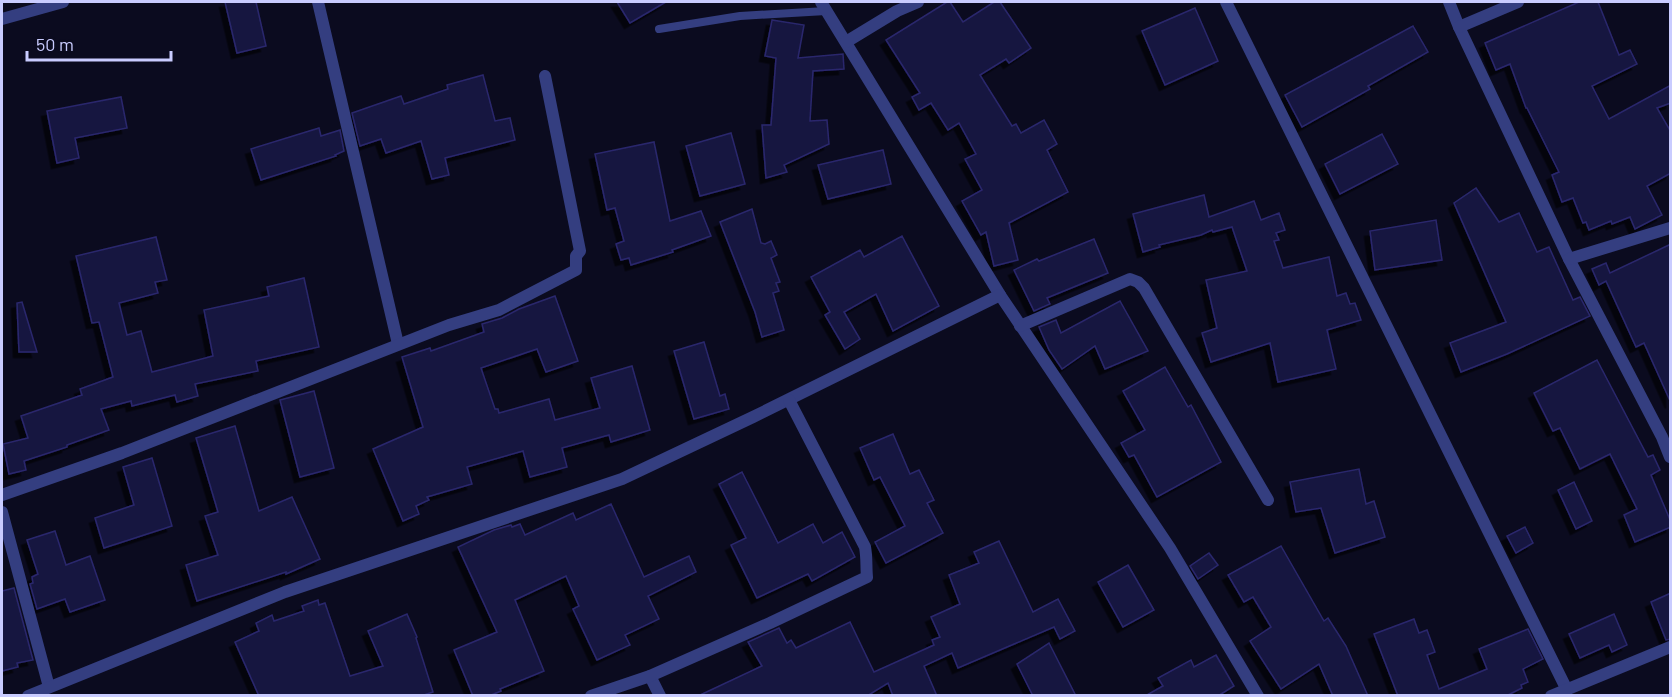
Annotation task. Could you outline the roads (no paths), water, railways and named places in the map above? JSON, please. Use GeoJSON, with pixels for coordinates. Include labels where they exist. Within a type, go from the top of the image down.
{"type":"FeatureCollection","features":[{"type":"Feature","properties":{"kind":"street"},"geometry":{"type":"LineString","coordinates":[[2,19],[63,2]]}},
{"type":"Feature","properties":{"kind":"street"},"geometry":{"type":"LineString","coordinates":[[318,2],[398,344]]}},
{"type":"Feature","properties":{"kind":"street"},"geometry":{"type":"LineString","coordinates":[[846,42],[897,11],[918,2]]}},
{"type":"Feature","properties":{"kind":"street"},"geometry":{"type":"LineString","coordinates":[[1226,2],[1567,690]]}},
{"type":"Feature","properties":{"kind":"street"},"geometry":{"type":"LineString","coordinates":[[1449,2],[1569,259],[1666,436],[1671,457]]}},
{"type":"Feature","properties":{"kind":"street"},"geometry":{"type":"LineString","coordinates":[[1459,27],[1518,2]]}},
{"type":"Feature","properties":{"kind":"street"},"geometry":{"type":"LineString","coordinates":[[823,6],[1000,295],[1170,548],[1258,696]]}},
{"type":"Feature","properties":{"kind":"street"},"geometry":{"type":"LineString","coordinates":[[2,495],[133,449],[449,325],[499,310],[576,270],[576,256],[579,251],[545,76]]}},
{"type":"Feature","properties":{"kind":"street"},"geometry":{"type":"LineString","coordinates":[[1569,259],[1671,228]]}},
{"type":"Feature","properties":{"kind":"street"},"geometry":{"type":"LineString","coordinates":[[1020,326],[1130,279],[1138,282],[1144,288],[1268,500]]}},
{"type":"Feature","properties":{"kind":"street"},"geometry":{"type":"LineString","coordinates":[[28,696],[285,592],[622,479],[789,400],[1000,295]]}},
{"type":"Feature","properties":{"kind":"street"},"geometry":{"type":"LineString","coordinates":[[591,696],[650,676],[867,577],[865,547],[789,400]]}},
{"type":"Feature","properties":{"kind":"street"},"geometry":{"type":"LineString","coordinates":[[2,512],[49,687]]}},
{"type":"Feature","properties":{"kind":"street"},"geometry":{"type":"LineString","coordinates":[[1551,696],[1671,647]]}},
{"type":"Feature","properties":{"kind":"street"},"geometry":{"type":"LineString","coordinates":[[650,676],[660,696]]}},
{"type":"Feature","properties":{"kind":"lane"},"geometry":{"type":"LineString","coordinates":[[659,28],[823,6]]}}]}
